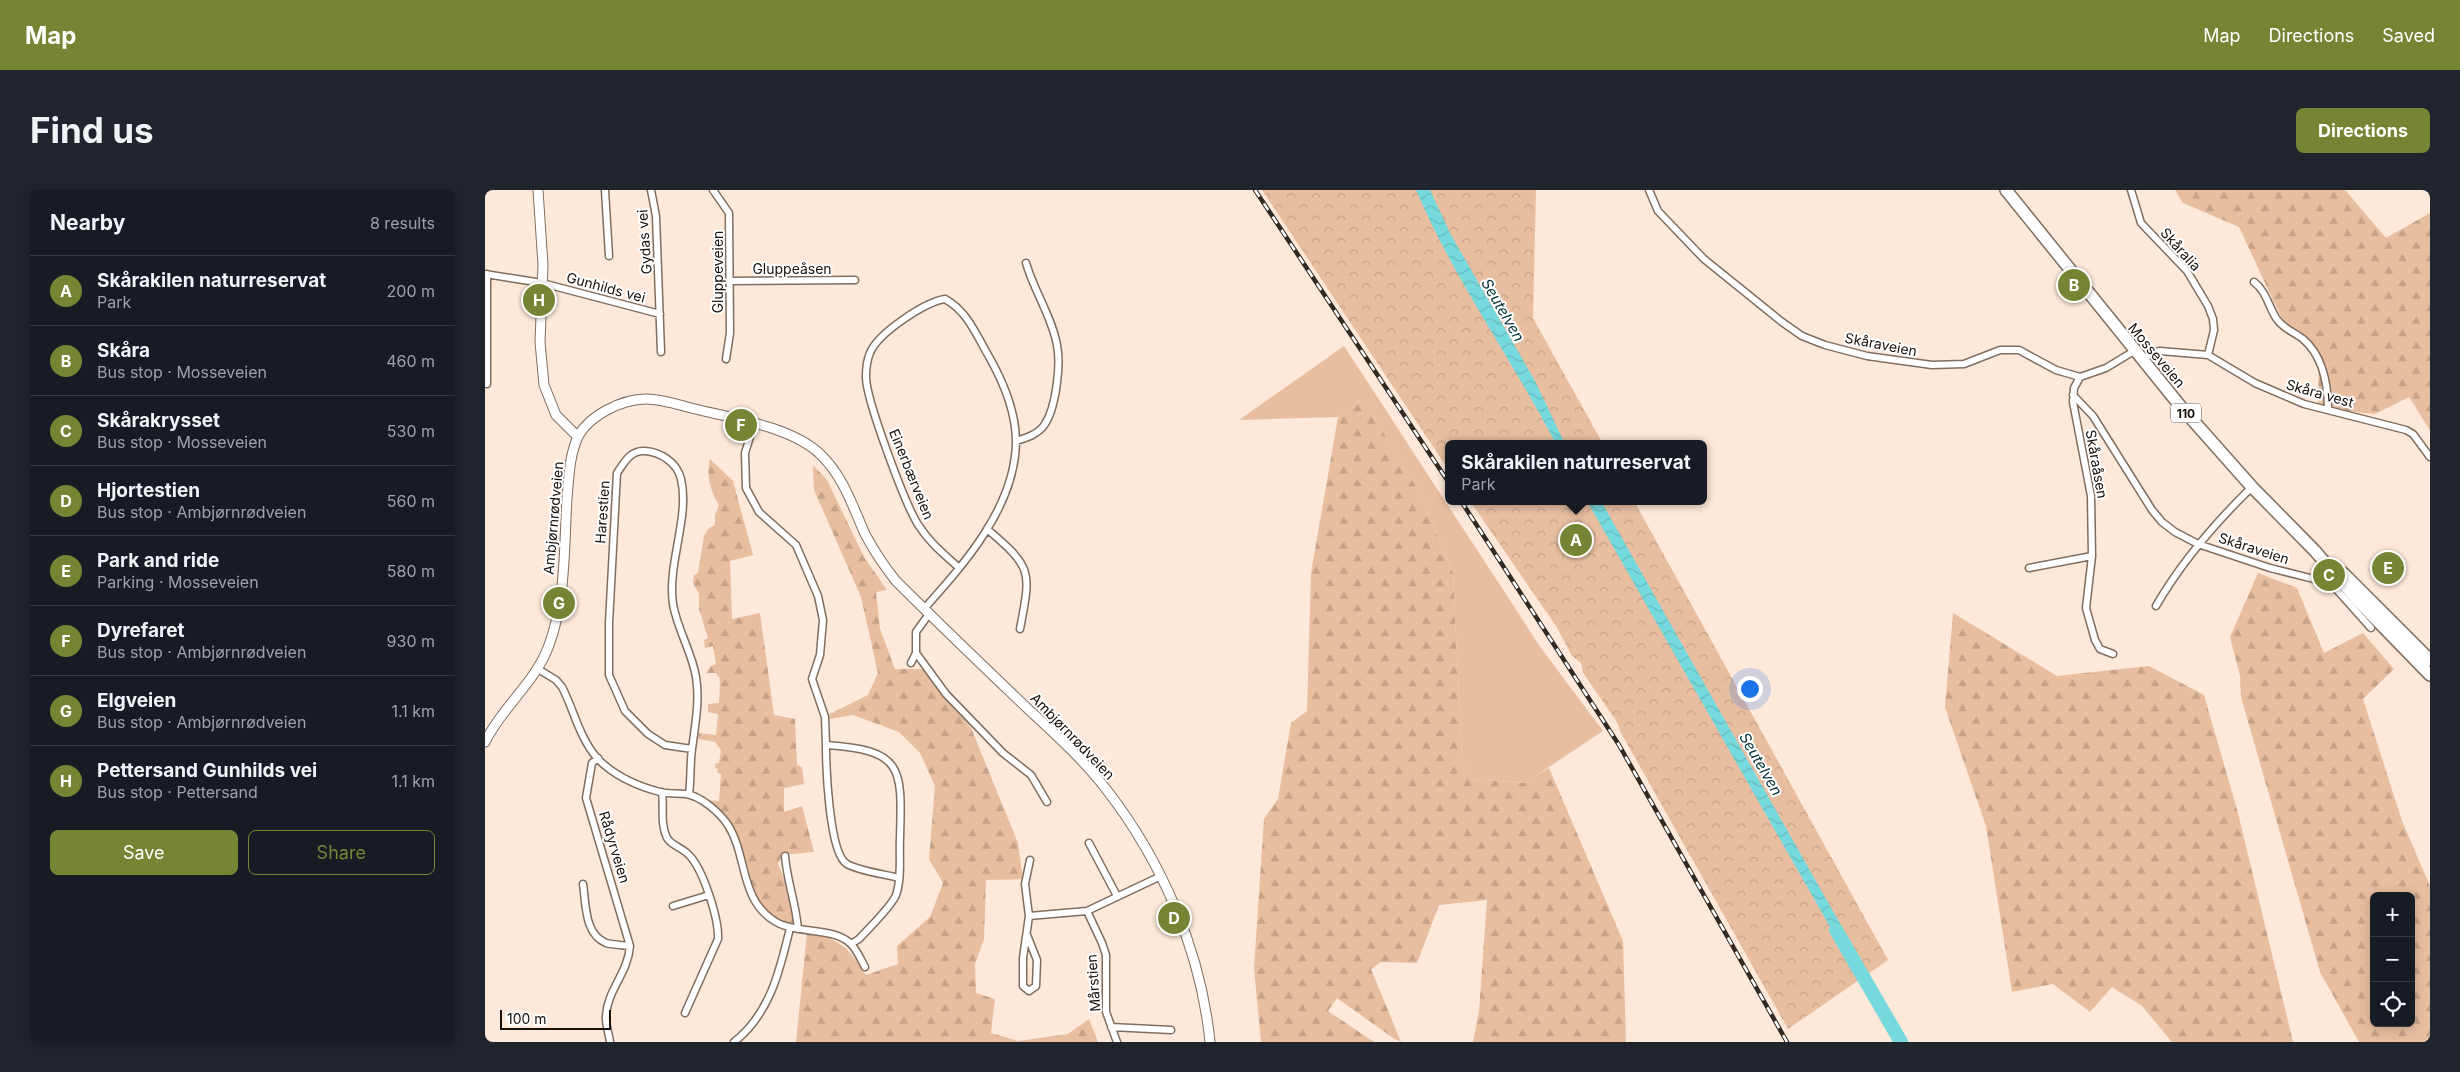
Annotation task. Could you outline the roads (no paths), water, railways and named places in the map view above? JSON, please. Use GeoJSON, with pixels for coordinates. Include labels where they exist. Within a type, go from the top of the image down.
{"type":"FeatureCollection","features":[{"type":"Feature","properties":{"kind":"highway","name":"Mosseveien"},"geometry":{"type":"LineString","coordinates":[[2007,190],[2133,351],[2252,487],[2315,551],[2346,587],[2430,675]]}},
{"type":"Feature","properties":{"kind":"highway","name":"Mosseveien"},"geometry":{"type":"LineString","coordinates":[[2315,551],[2331,562],[2430,660]]}},
{"type":"Feature","properties":{"kind":"street"},"geometry":{"type":"LineString","coordinates":[[538,190],[542,283],[540,342],[544,385],[556,415],[578,437]]}},
{"type":"Feature","properties":{"kind":"street"},"geometry":{"type":"LineString","coordinates":[[605,190],[609,256]]}},
{"type":"Feature","properties":{"kind":"street","name":"Gydas vei"},"geometry":{"type":"LineString","coordinates":[[651,190],[656,216],[661,352]]}},
{"type":"Feature","properties":{"kind":"street","name":"Gluppeveien"},"geometry":{"type":"LineString","coordinates":[[713,190],[729,213],[730,333],[725,358]]}},
{"type":"Feature","properties":{"kind":"street","name":"Skåraveien"},"geometry":{"type":"LineString","coordinates":[[1649,190],[1658,211],[1704,259],[1782,322],[1809,339],[1867,356],[1932,365],[1964,364],[2000,350],[2019,350],[2056,370],[2080,377]]}},
{"type":"Feature","properties":{"kind":"street","name":"Skåralia"},"geometry":{"type":"LineString","coordinates":[[2131,190],[2141,223],[2187,272],[2208,306],[2213,319],[2214,330],[2207,355]]}},
{"type":"Feature","properties":{"kind":"street"},"geometry":{"type":"LineString","coordinates":[[911,663],[916,653],[916,632],[926,611],[987,529],[1004,498],[1016,441],[1032,436],[1045,425],[1053,404],[1058,371],[1057,346],[1026,263]]}},
{"type":"Feature","properties":{"kind":"street","name":"Gunhilds vei"},"geometry":{"type":"LineString","coordinates":[[487,384],[486,274],[542,283],[660,314]]}},
{"type":"Feature","properties":{"kind":"street","name":"Gluppeåsen"},"geometry":{"type":"LineString","coordinates":[[730,281],[855,280]]}},
{"type":"Feature","properties":{"kind":"street"},"geometry":{"type":"LineString","coordinates":[[2254,282],[2261,288],[2276,318],[2285,329],[2302,338],[2314,351],[2323,372],[2328,394],[2328,410]]}},
{"type":"Feature","properties":{"kind":"street","name":"Einerbærveien"},"geometry":{"type":"LineString","coordinates":[[958,567],[931,542],[917,524],[878,423],[866,377],[870,352],[880,340],[927,304],[945,298],[962,310],[1000,376],[1008,395],[1016,441]]}},
{"type":"Feature","properties":{"kind":"street"},"geometry":{"type":"LineString","coordinates":[[2080,377],[2106,368],[2133,351]]}},
{"type":"Feature","properties":{"kind":"street","name":"Skåra vest"},"geometry":{"type":"LineString","coordinates":[[2141,360],[2154,352],[2160,351],[2207,355],[2274,392],[2304,404],[2406,430],[2413,434],[2430,457]]}},
{"type":"Feature","properties":{"kind":"street","name":"Skåraåsen"},"geometry":{"type":"LineString","coordinates":[[2080,377],[2073,395],[2079,438],[2091,496],[2092,556],[2086,608],[2100,649],[2113,654]]}},
{"type":"Feature","properties":{"kind":"street","name":"Skåraveien"},"geometry":{"type":"LineString","coordinates":[[2073,395],[2093,416],[2152,510],[2162,522],[2175,532],[2198,544],[2270,568],[2326,582],[2337,590],[2371,628]]}},
{"type":"Feature","properties":{"kind":"street","name":"Ambjørnrødveien"},"geometry":{"type":"LineString","coordinates":[[485,742],[492,728],[538,668],[549,644],[556,620],[570,462],[578,437],[609,408],[633,400],[659,401],[754,424],[793,436],[821,455],[840,480],[866,535],[885,567],[926,611],[1061,740],[1095,776],[1124,813],[1161,876],[1189,947],[1203,994],[1210,1042]]}},
{"type":"Feature","properties":{"kind":"street"},"geometry":{"type":"LineString","coordinates":[[754,424],[745,453],[746,488],[759,512],[796,545],[818,596],[823,620],[820,655],[812,680],[825,717],[829,811],[838,856],[846,864],[899,878]]}},
{"type":"Feature","properties":{"kind":"street","name":"Harestien"},"geometry":{"type":"LineString","coordinates":[[689,794],[695,733],[696,677],[673,604],[672,580],[683,498],[681,478],[675,465],[663,456],[655,452],[640,450],[627,457],[617,473],[609,623],[609,675],[625,711],[648,734],[665,744],[692,749]]}},
{"type":"Feature","properties":{"kind":"street","name":"Skåraveien"},"geometry":{"type":"LineString","coordinates":[[2156,606],[2177,571],[2210,528],[2252,487]]}},
{"type":"Feature","properties":{"kind":"street"},"geometry":{"type":"LineString","coordinates":[[987,529],[1014,552],[1027,574],[1027,594],[1021,630]]}},
{"type":"Feature","properties":{"kind":"street"},"geometry":{"type":"LineString","coordinates":[[2029,568],[2092,556]]}},
{"type":"Feature","properties":{"kind":"street"},"geometry":{"type":"LineString","coordinates":[[916,653],[946,694],[1003,753],[1031,775],[1047,802]]}},
{"type":"Feature","properties":{"kind":"street"},"geometry":{"type":"LineString","coordinates":[[538,668],[557,680],[562,687],[583,737],[598,758],[614,772],[636,785],[662,792],[689,794],[711,807],[728,825],[754,900],[775,922],[790,928],[830,934],[851,944],[865,967]]}},
{"type":"Feature","properties":{"kind":"street"},"geometry":{"type":"LineString","coordinates":[[826,745],[871,750],[888,761],[898,774],[901,792],[899,878],[896,896],[859,939],[851,944]]}},
{"type":"Feature","properties":{"kind":"street","name":"Rådyrveien"},"geometry":{"type":"LineString","coordinates":[[598,758],[592,763],[586,798],[630,946]]}},
{"type":"Feature","properties":{"kind":"street"},"geometry":{"type":"LineString","coordinates":[[662,792],[663,824],[667,839],[689,854],[709,894],[719,929],[718,939],[685,1013]]}},
{"type":"Feature","properties":{"kind":"street"},"geometry":{"type":"LineString","coordinates":[[1089,843],[1117,896]]}},
{"type":"Feature","properties":{"kind":"street"},"geometry":{"type":"LineString","coordinates":[[785,856],[786,873],[796,905],[798,929]]}},
{"type":"Feature","properties":{"kind":"street"},"geometry":{"type":"LineString","coordinates":[[1027,935],[1037,960],[1036,986],[1029,991],[1023,986],[1023,958],[1029,916],[1025,884],[1030,860]]}},
{"type":"Feature","properties":{"kind":"street"},"geometry":{"type":"LineString","coordinates":[[1029,916],[1087,911],[1161,876]]}},
{"type":"Feature","properties":{"kind":"street"},"geometry":{"type":"LineString","coordinates":[[583,884],[589,925],[596,937],[607,944],[630,946],[629,961],[609,998],[606,1017],[610,1042]]}},
{"type":"Feature","properties":{"kind":"street"},"geometry":{"type":"LineString","coordinates":[[673,906],[709,894]]}},
{"type":"Feature","properties":{"kind":"street","name":"Mårstien"},"geometry":{"type":"LineString","coordinates":[[1087,911],[1106,955],[1106,1012],[1117,1042]]}},
{"type":"Feature","properties":{"kind":"street"},"geometry":{"type":"LineString","coordinates":[[734,1042],[741,1037],[766,1005],[778,977],[790,928]]}},
{"type":"Feature","properties":{"kind":"street","name":"Mårstien"},"geometry":{"type":"LineString","coordinates":[[1111,1027],[1171,1030]]}},
{"type":"Feature","properties":{"kind":"water"},"geometry":{"type":"Polygon","coordinates":[[[1416,190],[1430,190],[1451,235],[1535,381],[1563,440],[1554,440],[1465,287],[1416,190]]]}},
{"type":"Feature","properties":{"kind":"water"},"geometry":{"type":"Polygon","coordinates":[[[1589,505],[1603,505],[1851,943],[1841,946],[1589,505]]]}},
{"type":"Feature","properties":{"kind":"waterway","name":"Seutelven"},"geometry":{"type":"LineString","coordinates":[[1836,930],[1901,1042]]}},
{"type":"Feature","properties":{"kind":"railway"},"geometry":{"type":"LineString","coordinates":[[1255,190],[1445,477]]}},
{"type":"Feature","properties":{"kind":"railway"},"geometry":{"type":"LineString","coordinates":[[1464,505],[1619,745],[1787,1042]]}},
{"type":"Feature","properties":{"kind":"place","name":"Skåra"},"geometry":{"type":"Point","coordinates":[2074,285]}},
{"type":"Feature","properties":{"kind":"place","name":"Pettersand Gunhilds vei"},"geometry":{"type":"Point","coordinates":[539,300]}},
{"type":"Feature","properties":{"kind":"place","name":"Dyrefaret"},"geometry":{"type":"Point","coordinates":[741,425]}},
{"type":"Feature","properties":{"kind":"place","name":"Skårakilen naturreservat"},"geometry":{"type":"Point","coordinates":[1576,540]}},
{"type":"Feature","properties":{"kind":"place","name":"Park and ride"},"geometry":{"type":"Point","coordinates":[2388,568]}},
{"type":"Feature","properties":{"kind":"place","name":"Skårakrysset"},"geometry":{"type":"Point","coordinates":[2329,575]}},
{"type":"Feature","properties":{"kind":"place","name":"Elgveien"},"geometry":{"type":"Point","coordinates":[559,603]}},
{"type":"Feature","properties":{"kind":"place","name":"Hjortestien"},"geometry":{"type":"Point","coordinates":[1174,918]}}]}
